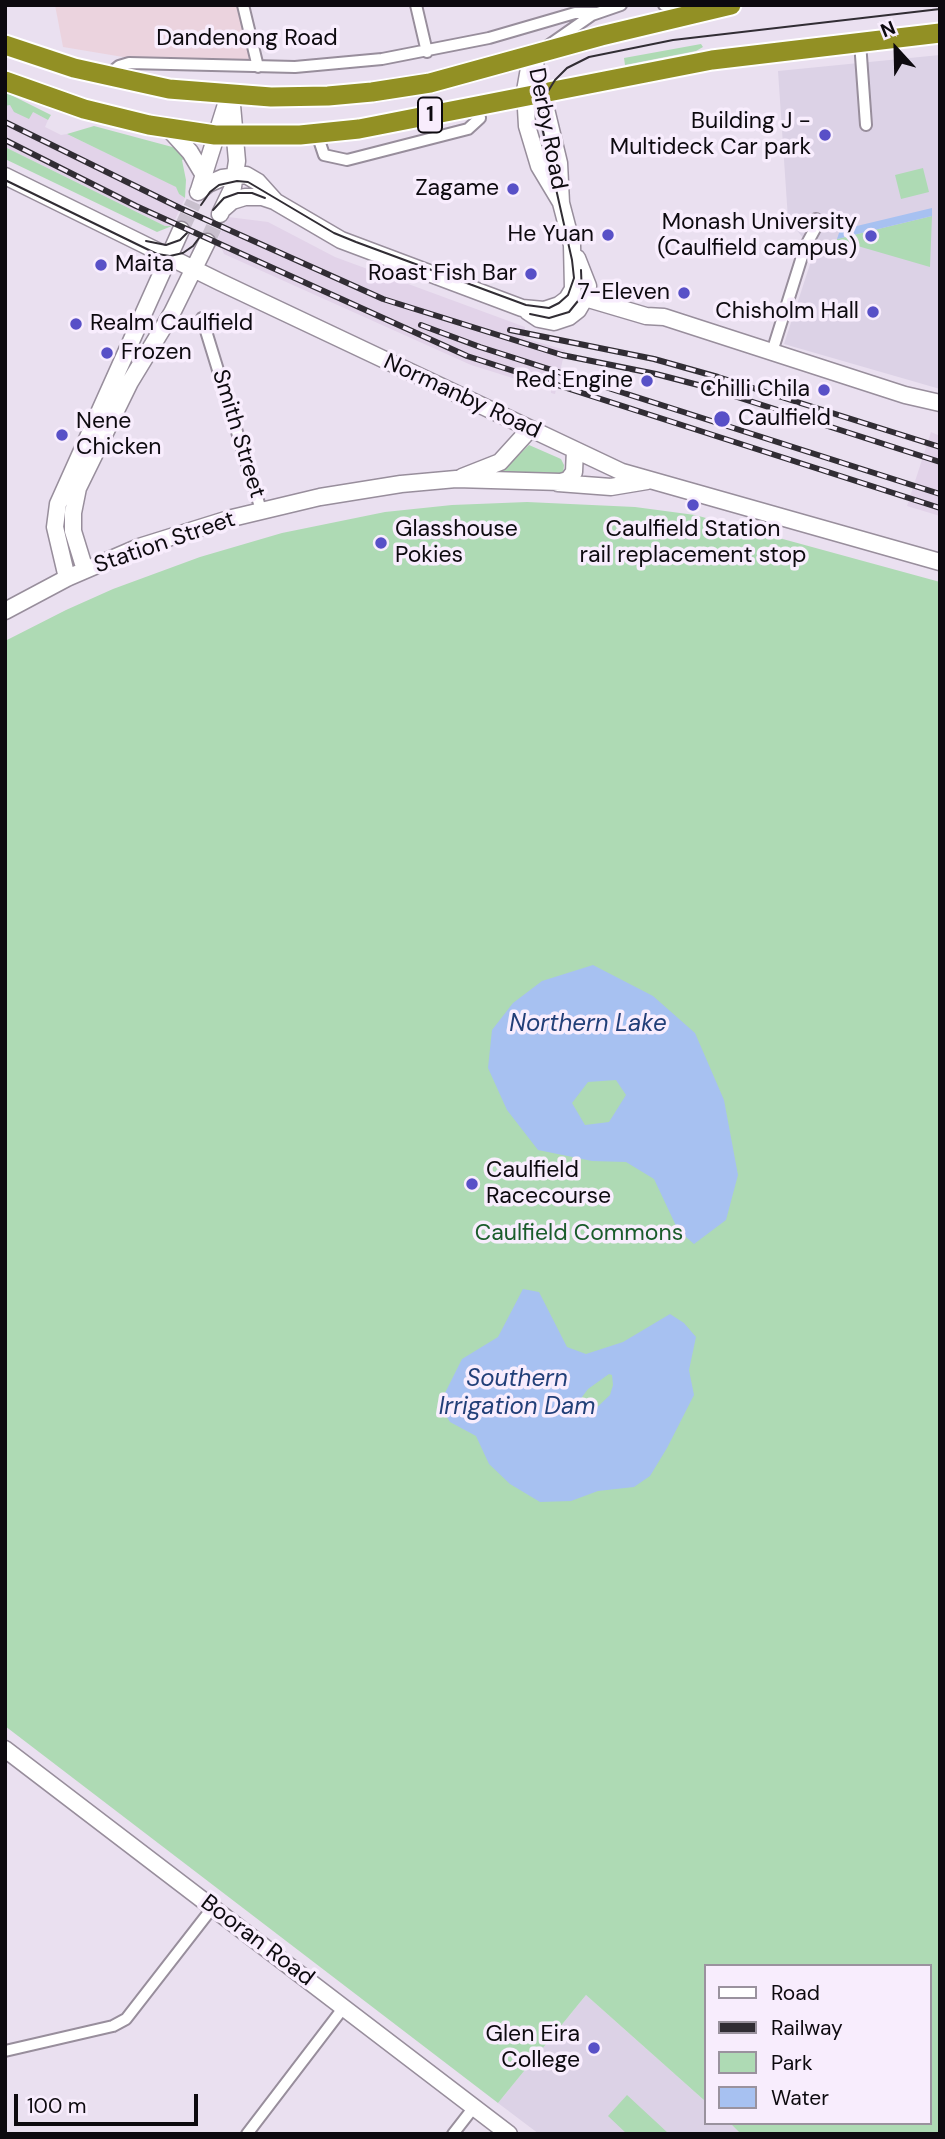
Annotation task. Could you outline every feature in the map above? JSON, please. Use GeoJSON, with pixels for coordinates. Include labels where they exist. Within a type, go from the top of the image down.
{"type":"FeatureCollection","features":[{"type":"Feature","properties":{"kind":"highway","name":"Dandenong Road"},"geometry":{"type":"LineString","coordinates":[[5,46],[106,77],[169,89],[271,97],[349,95],[454,77],[731,5]]}},
{"type":"Feature","properties":{"kind":"highway","name":"1"},"geometry":{"type":"LineString","coordinates":[[5,81],[108,116],[169,129],[236,136],[317,134],[359,129],[712,60],[940,33]]}},
{"type":"Feature","properties":{"kind":"highway"},"geometry":{"type":"LineString","coordinates":[[454,77],[477,106]]}},
{"type":"Feature","properties":{"kind":"street"},"geometry":{"type":"LineString","coordinates":[[243,5],[258,67]]}},
{"type":"Feature","properties":{"kind":"street"},"geometry":{"type":"LineString","coordinates":[[416,5],[427,52]]}},
{"type":"Feature","properties":{"kind":"street"},"geometry":{"type":"LineString","coordinates":[[664,5],[698,13]]}},
{"type":"Feature","properties":{"kind":"street"},"geometry":{"type":"LineString","coordinates":[[533,55],[596,13],[614,6]]}},
{"type":"Feature","properties":{"kind":"street","name":"Dandenong Road"},"geometry":{"type":"LineString","coordinates":[[106,77],[119,66],[130,64],[258,67],[334,65],[427,52],[489,38],[575,13],[596,13]]}},
{"type":"Feature","properties":{"kind":"street"},"geometry":{"type":"LineString","coordinates":[[860,42],[866,125]]}},
{"type":"Feature","properties":{"kind":"street","name":"Derby Road"},"geometry":{"type":"LineString","coordinates":[[533,55],[533,95],[559,163],[561,203],[582,292]]}},
{"type":"Feature","properties":{"kind":"street"},"geometry":{"type":"LineString","coordinates":[[230,94],[215,135],[205,177],[196,197],[212,182],[235,175],[246,175],[256,180],[276,202]]}},
{"type":"Feature","properties":{"kind":"street"},"geometry":{"type":"LineString","coordinates":[[230,94],[238,153],[230,196],[221,213],[232,201],[244,197],[262,197],[276,202],[341,240],[522,308],[552,308],[582,292],[642,306],[664,317],[912,397],[940,403]]}},
{"type":"Feature","properties":{"kind":"street"},"geometry":{"type":"LineString","coordinates":[[317,134],[324,155],[346,160],[464,130],[480,118],[477,106]]}},
{"type":"Feature","properties":{"kind":"street"},"geometry":{"type":"LineString","coordinates":[[169,129],[190,152],[205,177]]}},
{"type":"Feature","properties":{"kind":"street","name":"Normanby Road"},"geometry":{"type":"LineString","coordinates":[[5,176],[622,472],[940,562]]}},
{"type":"Feature","properties":{"kind":"street"},"geometry":{"type":"LineString","coordinates":[[772,352],[805,247],[816,227],[816,219]]}},
{"type":"Feature","properties":{"kind":"street"},"geometry":{"type":"LineString","coordinates":[[67,578],[55,527],[58,504],[181,230]]}},
{"type":"Feature","properties":{"kind":"street"},"geometry":{"type":"LineString","coordinates":[[85,570],[73,531],[78,488],[130,382],[164,326],[207,242]]}},
{"type":"Feature","properties":{"kind":"street","name":"Smith Street"},"geometry":{"type":"LineString","coordinates":[[202,318],[261,510]]}},
{"type":"Feature","properties":{"kind":"street","name":"Station Street"},"geometry":{"type":"LineString","coordinates":[[456,479],[500,462],[530,429]]}},
{"type":"Feature","properties":{"kind":"street"},"geometry":{"type":"LineString","coordinates":[[556,483],[568,480],[574,474],[575,450]]}},
{"type":"Feature","properties":{"kind":"street","name":"Station Street"},"geometry":{"type":"LineString","coordinates":[[5,611],[67,578],[168,537],[261,510],[365,489],[456,479],[611,487],[650,481]]}},
{"type":"Feature","properties":{"kind":"street","name":"Booran Road"},"geometry":{"type":"LineString","coordinates":[[5,1749],[509,2134]]}},
{"type":"Feature","properties":{"kind":"street"},"geometry":{"type":"LineString","coordinates":[[5,2051],[113,2026],[126,2019],[213,1907]]}},
{"type":"Feature","properties":{"kind":"street"},"geometry":{"type":"LineString","coordinates":[[247,2134],[344,2007]]}},
{"type":"Feature","properties":{"kind":"street"},"geometry":{"type":"LineString","coordinates":[[453,2134],[474,2106]]}},
{"type":"Feature","properties":{"kind":"shaded area"},"geometry":{"type":"Polygon","coordinates":[[[55,5],[239,5],[258,67],[249,70],[123,57],[63,47],[55,5]]]}},
{"type":"Feature","properties":{"kind":"shaded area","name":"Monash University (Caulfield campus)"},"geometry":{"type":"Polygon","coordinates":[[[940,55],[940,389],[784,344],[814,252],[788,219],[778,71],[940,55]]]}},
{"type":"Feature","properties":{"kind":"shaded area"},"geometry":{"type":"Polygon","coordinates":[[[5,106],[33,112],[48,120],[45,127],[61,135],[67,134],[177,187],[179,194],[185,198],[172,226],[165,226],[5,147],[5,106]]]}},
{"type":"Feature","properties":{"kind":"shaded area"},"geometry":{"type":"Polygon","coordinates":[[[228,217],[268,222],[335,257],[525,327],[524,338],[565,350],[555,394],[551,393],[551,390],[471,365],[224,254],[222,249],[215,245],[228,217]]]}},
{"type":"Feature","properties":{"kind":"shaded area"},"geometry":{"type":"Polygon","coordinates":[[[931,432],[940,436],[940,516],[907,506],[931,432]]]}},
{"type":"Feature","properties":{"kind":"shaded area","name":"Glen Eira College"},"geometry":{"type":"Polygon","coordinates":[[[586,1995],[704,2100],[704,2125],[732,2125],[741,2134],[539,2134],[498,2103],[586,1995]]]}},
{"type":"Feature","properties":{"kind":"green space"},"geometry":{"type":"Polygon","coordinates":[[[701,44],[703,47],[696,51],[625,65],[624,58],[701,44]]]}},
{"type":"Feature","properties":{"kind":"green space"},"geometry":{"type":"Polygon","coordinates":[[[5,92],[51,115],[48,120],[33,112],[29,119],[14,112],[10,105],[5,106],[5,92]]]}},
{"type":"Feature","properties":{"kind":"green space"},"geometry":{"type":"Polygon","coordinates":[[[94,126],[176,148],[186,158],[182,160],[186,180],[185,198],[179,194],[176,187],[67,134],[94,126]]]}},
{"type":"Feature","properties":{"kind":"green space"},"geometry":{"type":"Polygon","coordinates":[[[5,147],[165,226],[172,226],[157,232],[5,159],[5,147]]]}},
{"type":"Feature","properties":{"kind":"green space"},"geometry":{"type":"Polygon","coordinates":[[[923,168],[929,192],[901,199],[895,175],[923,168]]]}},
{"type":"Feature","properties":{"kind":"green space"},"geometry":{"type":"Polygon","coordinates":[[[932,216],[930,267],[837,240],[837,239],[932,216]]]}},
{"type":"Feature","properties":{"kind":"green space"},"geometry":{"type":"Polygon","coordinates":[[[529,445],[561,459],[564,465],[563,475],[497,476],[529,445]]]}},
{"type":"Feature","properties":{"kind":"green space","name":"Caulfield Racecourse"},"geometry":{"type":"Polygon","coordinates":[[[527,502],[635,507],[695,515],[940,582],[940,2134],[741,2134],[732,2125],[931,2125],[931,1964],[704,1964],[704,2100],[586,1995],[498,2103],[5,1726],[5,641],[113,589],[200,557],[282,533],[385,512],[452,505],[527,502]]]}},
{"type":"Feature","properties":{"kind":"green space"},"geometry":{"type":"Polygon","coordinates":[[[627,2095],[668,2133],[627,2134],[608,2116],[627,2095]]]}},
{"type":"Feature","properties":{"kind":"water"},"geometry":{"type":"Polygon","coordinates":[[[932,208],[932,216],[837,239],[840,230],[932,208]]]}},
{"type":"Feature","properties":{"kind":"water","name":"Northern Lake"},"geometry":{"type":"Polygon","coordinates":[[[593,965],[653,996],[695,1033],[724,1100],[738,1175],[726,1220],[694,1244],[678,1230],[654,1179],[626,1162],[592,1161],[538,1150],[507,1110],[488,1068],[492,1030],[513,1003],[542,981],[593,965]],[[616,1080],[588,1082],[572,1103],[585,1125],[609,1122],[626,1095],[616,1080]]]}},
{"type":"Feature","properties":{"kind":"water","name":"Southern Irrigation Dam"},"geometry":{"type":"Polygon","coordinates":[[[523,1289],[539,1292],[567,1347],[586,1354],[623,1342],[670,1314],[684,1323],[696,1337],[689,1370],[694,1395],[650,1476],[634,1487],[598,1491],[571,1501],[540,1502],[510,1484],[489,1464],[476,1436],[450,1422],[439,1405],[462,1359],[498,1337],[523,1289]],[[609,1374],[588,1389],[575,1407],[579,1414],[590,1414],[610,1395],[612,1375],[609,1374]]]}},
{"type":"Feature","properties":{"kind":"tunnel"},"geometry":{"type":"LineString","coordinates":[[181,230],[194,202]]}},
{"type":"Feature","properties":{"kind":"tunnel"},"geometry":{"type":"LineString","coordinates":[[207,242],[220,214]]}},
{"type":"Feature","properties":{"kind":"tram line"},"geometry":{"type":"LineString","coordinates":[[201,205],[219,185],[237,181],[248,182],[334,233],[526,305],[549,308],[568,295],[574,278],[541,122],[547,93],[567,68],[589,57],[673,40],[940,9]]}},
{"type":"Feature","properties":{"kind":"tram line"},"geometry":{"type":"LineString","coordinates":[[5,180],[157,254],[170,256],[183,253],[199,238]]}},
{"type":"Feature","properties":{"kind":"tram line"},"geometry":{"type":"LineString","coordinates":[[213,210],[224,198],[238,193],[252,193],[265,198]]}},
{"type":"Feature","properties":{"kind":"tram line"},"geometry":{"type":"LineString","coordinates":[[146,241],[166,245],[180,240],[187,233]]}},
{"type":"Feature","properties":{"kind":"tram line"},"geometry":{"type":"LineString","coordinates":[[530,314],[549,318],[569,312],[582,296],[581,270]]}},
{"type":"Feature","properties":{"kind":"railway"},"geometry":{"type":"LineString","coordinates":[[5,122],[180,208],[383,299],[562,355],[706,387],[940,462]]}},
{"type":"Feature","properties":{"kind":"railway"},"geometry":{"type":"LineString","coordinates":[[5,140],[136,206],[467,356],[940,508]]}},
{"type":"Feature","properties":{"kind":"railway"},"geometry":{"type":"LineString","coordinates":[[421,325],[480,347],[940,494]]}},
{"type":"Feature","properties":{"kind":"railway"},"geometry":{"type":"LineString","coordinates":[[510,330],[654,359],[940,447]]}},
{"type":"Feature","properties":{"kind":"place","name":"Building J - Multideck Car park"},"geometry":{"type":"Point","coordinates":[825,135]}},
{"type":"Feature","properties":{"kind":"place","name":"Zagame"},"geometry":{"type":"Point","coordinates":[513,189]}},
{"type":"Feature","properties":{"kind":"place","name":"He Yuan"},"geometry":{"type":"Point","coordinates":[608,235]}},
{"type":"Feature","properties":{"kind":"place","name":"Monash University (Caulfield campus)"},"geometry":{"type":"Point","coordinates":[871,236]}},
{"type":"Feature","properties":{"kind":"place","name":"Maita"},"geometry":{"type":"Point","coordinates":[101,265]}},
{"type":"Feature","properties":{"kind":"place","name":"Roast Fish Bar"},"geometry":{"type":"Point","coordinates":[531,274]}},
{"type":"Feature","properties":{"kind":"place","name":"7-Eleven"},"geometry":{"type":"Point","coordinates":[684,293]}},
{"type":"Feature","properties":{"kind":"place","name":"Chisholm Hall"},"geometry":{"type":"Point","coordinates":[873,312]}},
{"type":"Feature","properties":{"kind":"place","name":"Realm Caulfield"},"geometry":{"type":"Point","coordinates":[76,324]}},
{"type":"Feature","properties":{"kind":"place","name":"Frozen"},"geometry":{"type":"Point","coordinates":[107,353]}},
{"type":"Feature","properties":{"kind":"place","name":"Red Engine"},"geometry":{"type":"Point","coordinates":[647,381]}},
{"type":"Feature","properties":{"kind":"place","name":"Chilli Chila"},"geometry":{"type":"Point","coordinates":[824,390]}},
{"type":"Feature","properties":{"kind":"place","name":"Caulfield"},"geometry":{"type":"Point","coordinates":[722,419]}},
{"type":"Feature","properties":{"kind":"place","name":"Nene Chicken"},"geometry":{"type":"Point","coordinates":[62,435]}},
{"type":"Feature","properties":{"kind":"place","name":"Caulfield Station rail replacement stop"},"geometry":{"type":"Point","coordinates":[693,505]}},
{"type":"Feature","properties":{"kind":"place","name":"Glasshouse Pokies"},"geometry":{"type":"Point","coordinates":[381,543]}},
{"type":"Feature","properties":{"kind":"place","name":"Caulfield Racecourse"},"geometry":{"type":"Point","coordinates":[472,1184]}},
{"type":"Feature","properties":{"kind":"place","name":"Glen Eira College"},"geometry":{"type":"Point","coordinates":[594,2048]}},
{"type":"Feature","properties":{"kind":"park label","name":"Caulfield Commons"},"geometry":{"type":"Point","coordinates":[579,1234]}}]}
